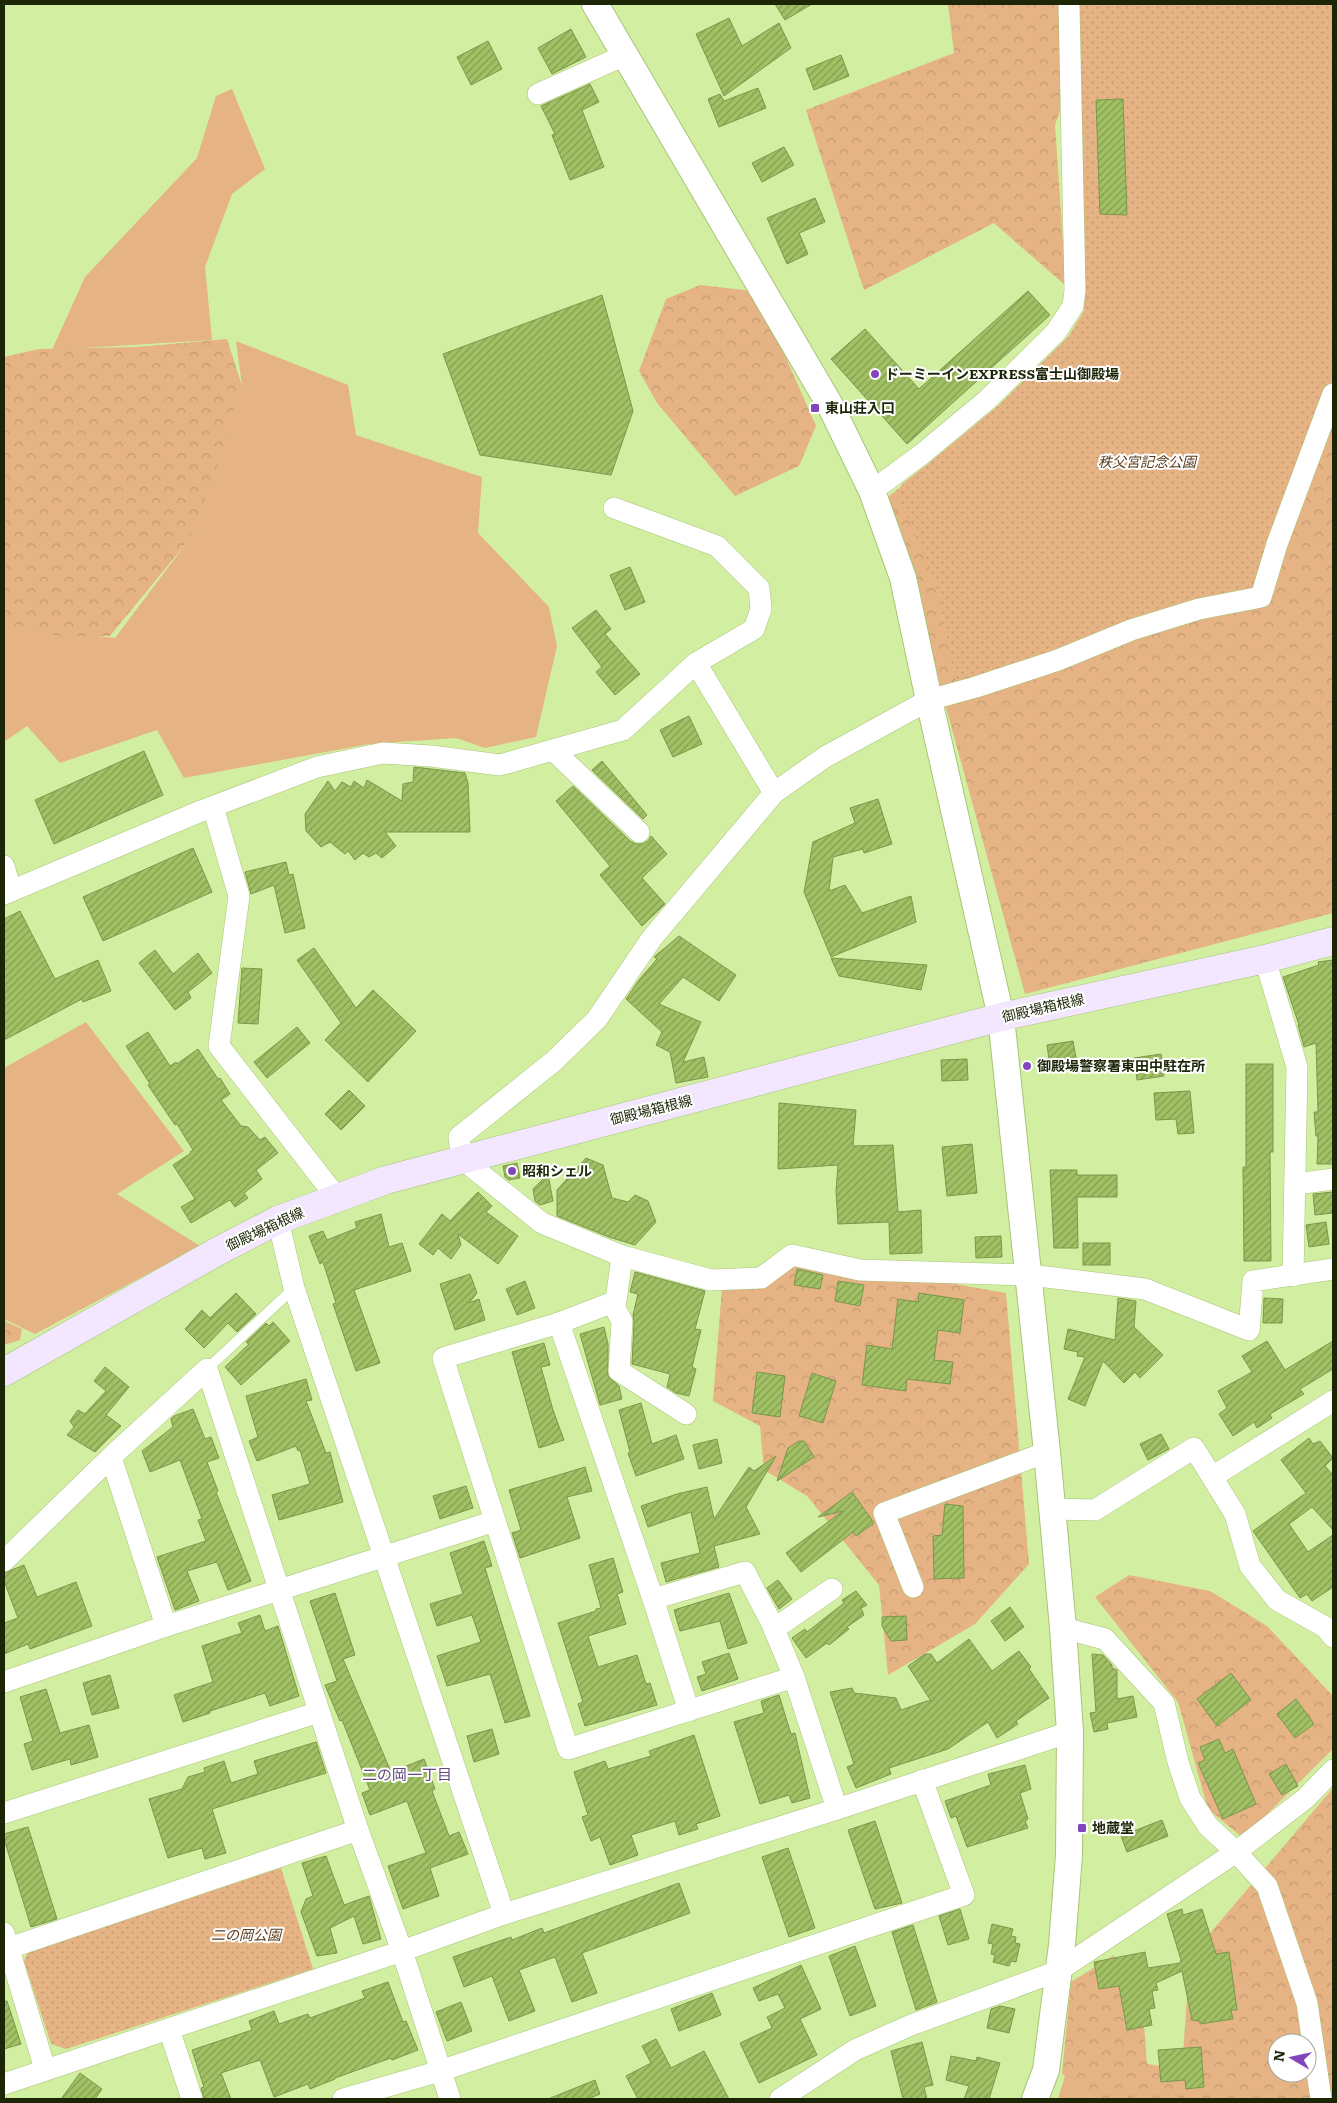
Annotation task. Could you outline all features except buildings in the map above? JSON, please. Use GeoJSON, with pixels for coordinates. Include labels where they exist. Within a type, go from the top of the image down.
{"type":"FeatureCollection","features":[{"type":"Feature","properties":{"kind":"main road","name":"御殿場箱根線"},"geometry":{"type":"LineString","coordinates":[[4,1372],[220,1250],[278,1220],[386,1180],[1001,1017],[1265,959],[1333,941]]}},
{"type":"Feature","properties":{"kind":"street"},"geometry":{"type":"LineString","coordinates":[[595,4],[830,405],[872,491],[903,578],[1001,1017],[1030,1275],[1063,1628],[1070,1732],[1069,1856],[1046,2070],[1035,2099]]}},
{"type":"Feature","properties":{"kind":"street"},"geometry":{"type":"LineString","coordinates":[[872,491],[922,454],[987,400],[1056,332],[1073,306],[1075,290],[1069,4]]}},
{"type":"Feature","properties":{"kind":"street"},"geometry":{"type":"LineString","coordinates":[[538,94],[625,55]]}},
{"type":"Feature","properties":{"kind":"street"},"geometry":{"type":"LineString","coordinates":[[1333,394],[1277,544],[1261,597],[1199,609],[1131,630],[1058,660],[976,687],[929,700],[825,757],[774,793],[652,938],[597,1019],[554,1061],[459,1137],[462,1159],[542,1223],[622,1256],[711,1280],[761,1278],[792,1255],[860,1270],[1030,1275],[1145,1289],[1249,1330],[1253,1281],[1333,1269]]}},
{"type":"Feature","properties":{"kind":"street"},"geometry":{"type":"LineString","coordinates":[[4,866],[7,892],[213,807],[317,767],[383,753],[431,756],[500,765],[623,730],[696,663],[754,629],[761,609],[759,588],[717,546],[614,508]]}},
{"type":"Feature","properties":{"kind":"street"},"geometry":{"type":"LineString","coordinates":[[696,663],[774,793]]}},
{"type":"Feature","properties":{"kind":"street"},"geometry":{"type":"LineString","coordinates":[[553,750],[639,832]]}},
{"type":"Feature","properties":{"kind":"street"},"geometry":{"type":"LineString","coordinates":[[213,807],[239,896],[219,1046],[337,1198]]}},
{"type":"Feature","properties":{"kind":"street"},"geometry":{"type":"LineString","coordinates":[[1265,959],[1297,1067],[1293,1276]]}},
{"type":"Feature","properties":{"kind":"street"},"geometry":{"type":"LineString","coordinates":[[1296,1184],[1333,1179]]}},
{"type":"Feature","properties":{"kind":"street"},"geometry":{"type":"LineString","coordinates":[[278,1220],[294,1288],[504,1914]]}},
{"type":"Feature","properties":{"kind":"street"},"geometry":{"type":"LineString","coordinates":[[622,1256],[616,1301],[559,1323],[443,1358],[568,1749],[794,1676]]}},
{"type":"Feature","properties":{"kind":"street"},"geometry":{"type":"LineString","coordinates":[[612,1303],[622,1321],[619,1371],[686,1414]]}},
{"type":"Feature","properties":{"kind":"street"},"geometry":{"type":"LineString","coordinates":[[559,1323],[689,1711]]}},
{"type":"Feature","properties":{"kind":"street"},"geometry":{"type":"LineString","coordinates":[[4,1561],[111,1457],[207,1370],[358,1830],[402,1951],[450,2099]]}},
{"type":"Feature","properties":{"kind":"street"},"geometry":{"type":"LineString","coordinates":[[1212,1477],[1330,1409]]}},
{"type":"Feature","properties":{"kind":"street"},"geometry":{"type":"LineString","coordinates":[[1052,1509],[1095,1510],[1194,1448],[1236,1514],[1250,1566],[1277,1600],[1325,1627],[1333,1637]]}},
{"type":"Feature","properties":{"kind":"street"},"geometry":{"type":"LineString","coordinates":[[913,1587],[884,1513],[1047,1452]]}},
{"type":"Feature","properties":{"kind":"street"},"geometry":{"type":"LineString","coordinates":[[111,1457],[166,1626]]}},
{"type":"Feature","properties":{"kind":"street"},"geometry":{"type":"LineString","coordinates":[[4,1682],[279,1589],[495,1522]]}},
{"type":"Feature","properties":{"kind":"street"},"geometry":{"type":"LineString","coordinates":[[653,1599],[745,1572],[774,1629],[794,1676],[837,1809]]}},
{"type":"Feature","properties":{"kind":"street"},"geometry":{"type":"LineString","coordinates":[[774,1629],[832,1589]]}},
{"type":"Feature","properties":{"kind":"street"},"geometry":{"type":"LineString","coordinates":[[1063,1628],[1106,1639],[1164,1703],[1178,1762],[1190,1798],[1208,1826],[1236,1852],[1267,1886],[1307,2003],[1321,2099]]}},
{"type":"Feature","properties":{"kind":"street"},"geometry":{"type":"LineString","coordinates":[[4,1813],[319,1712]]}},
{"type":"Feature","properties":{"kind":"street"},"geometry":{"type":"LineString","coordinates":[[4,2084],[402,1951],[504,1914],[837,1809],[1070,1732]]}},
{"type":"Feature","properties":{"kind":"street"},"geometry":{"type":"LineString","coordinates":[[780,2099],[855,2050],[911,2024],[1058,1971],[1236,1852],[1306,1798],[1333,1770]]}},
{"type":"Feature","properties":{"kind":"street"},"geometry":{"type":"LineString","coordinates":[[343,2099],[440,2071],[964,1895],[922,1780]]}},
{"type":"Feature","properties":{"kind":"street"},"geometry":{"type":"LineString","coordinates":[[45,2069],[6,1940],[358,1830]]}},
{"type":"Feature","properties":{"kind":"street"},"geometry":{"type":"LineString","coordinates":[[169,2029],[192,2099]]}},
{"type":"Feature","properties":{"kind":"lane"},"geometry":{"type":"LineString","coordinates":[[207,1370],[294,1288]]}},
{"type":"Feature","properties":{"kind":"green space"},"geometry":{"type":"Polygon","coordinates":[[[948,4],[1099,4],[1055,125],[1066,286],[994,223],[864,290],[806,110],[954,53],[948,4]]]}},
{"type":"Feature","properties":{"kind":"green space","name":"秩父宮記念公園"},"geometry":{"type":"Polygon","coordinates":[[[1074,4],[1333,4],[1333,369],[1262,573],[1249,588],[1188,601],[1120,622],[1046,652],[956,684],[935,579],[897,495],[902,484],[999,405],[1068,337],[1084,311],[1074,4]]]}},
{"type":"Feature","properties":{"kind":"green space"},"geometry":{"type":"Polygon","coordinates":[[[232,89],[265,169],[232,194],[205,267],[212,340],[52,350],[85,277],[197,158],[216,96],[232,89]]]}},
{"type":"Feature","properties":{"kind":"green space"},"geometry":{"type":"Polygon","coordinates":[[[1333,142],[1333,913],[1025,994],[888,497],[1333,142]]]}},
{"type":"Feature","properties":{"kind":"green space"},"geometry":{"type":"Polygon","coordinates":[[[700,285],[753,291],[779,342],[816,426],[799,466],[735,496],[657,403],[639,371],[666,299],[700,285]]]}},
{"type":"Feature","properties":{"kind":"green space"},"geometry":{"type":"Polygon","coordinates":[[[227,339],[242,386],[215,474],[188,541],[110,636],[58,636],[4,628],[4,357],[39,349],[136,347],[227,339]]]}},
{"type":"Feature","properties":{"kind":"green space"},"geometry":{"type":"Polygon","coordinates":[[[236,341],[348,385],[356,435],[482,477],[478,533],[549,607],[557,646],[536,737],[485,748],[456,738],[369,744],[184,778],[157,730],[60,763],[27,726],[4,742],[4,625],[115,638],[188,541],[242,386],[236,341]]]}},
{"type":"Feature","properties":{"kind":"green space"},"geometry":{"type":"Polygon","coordinates":[[[86,1022],[184,1151],[117,1194],[200,1246],[35,1334],[4,1319],[4,1068],[86,1022]]]}},
{"type":"Feature","properties":{"kind":"green space"},"geometry":{"type":"Polygon","coordinates":[[[792,1255],[1006,1293],[1029,1564],[975,1624],[888,1675],[879,1585],[807,1496],[764,1470],[760,1426],[713,1401],[722,1288],[792,1255]]]}},
{"type":"Feature","properties":{"kind":"green space"},"geometry":{"type":"Polygon","coordinates":[[[4,1321],[22,1329],[20,1340],[4,1345],[4,1321]]]}},
{"type":"Feature","properties":{"kind":"green space"},"geometry":{"type":"Polygon","coordinates":[[[1129,1575],[1210,1591],[1267,1626],[1333,1696],[1333,1749],[1243,1838],[1208,1809],[1178,1702],[1095,1597],[1129,1575]]]}},
{"type":"Feature","properties":{"kind":"green space"},"geometry":{"type":"Polygon","coordinates":[[[1333,1788],[1333,2099],[1095,2099],[1062,2074],[1071,1982],[1114,1955],[1126,2009],[1143,2011],[1147,2064],[1182,2069],[1190,1957],[1333,1788]]]}},
{"type":"Feature","properties":{"kind":"green space","name":"二の岡公園"},"geometry":{"type":"Polygon","coordinates":[[[281,1868],[313,1969],[66,2049],[51,2044],[24,1961],[29,1950],[281,1868]]]}},
{"type":"Feature","properties":{"kind":"green space"},"geometry":{"type":"Polygon","coordinates":[[[1065,2076],[1095,2099],[1058,2099],[1065,2076]]]}},
{"type":"Feature","properties":{"kind":"place","name":"ドーミーインEXPRESS富士山御殿場"},"geometry":{"type":"Point","coordinates":[875,374]}},
{"type":"Feature","properties":{"kind":"place","name":"東山荘入口"},"geometry":{"type":"Point","coordinates":[815,408]}},
{"type":"Feature","properties":{"kind":"place","name":"御殿場警察署東田中駐在所"},"geometry":{"type":"Point","coordinates":[1027,1066]}},
{"type":"Feature","properties":{"kind":"place","name":"昭和シェル"},"geometry":{"type":"Point","coordinates":[512,1171]}},
{"type":"Feature","properties":{"kind":"place","name":"地蔵堂"},"geometry":{"type":"Point","coordinates":[1082,1828]}},
{"type":"Feature","properties":{"kind":"district","name":"二の岡一丁目"},"geometry":{"type":"Point","coordinates":[407,1775]}}]}
